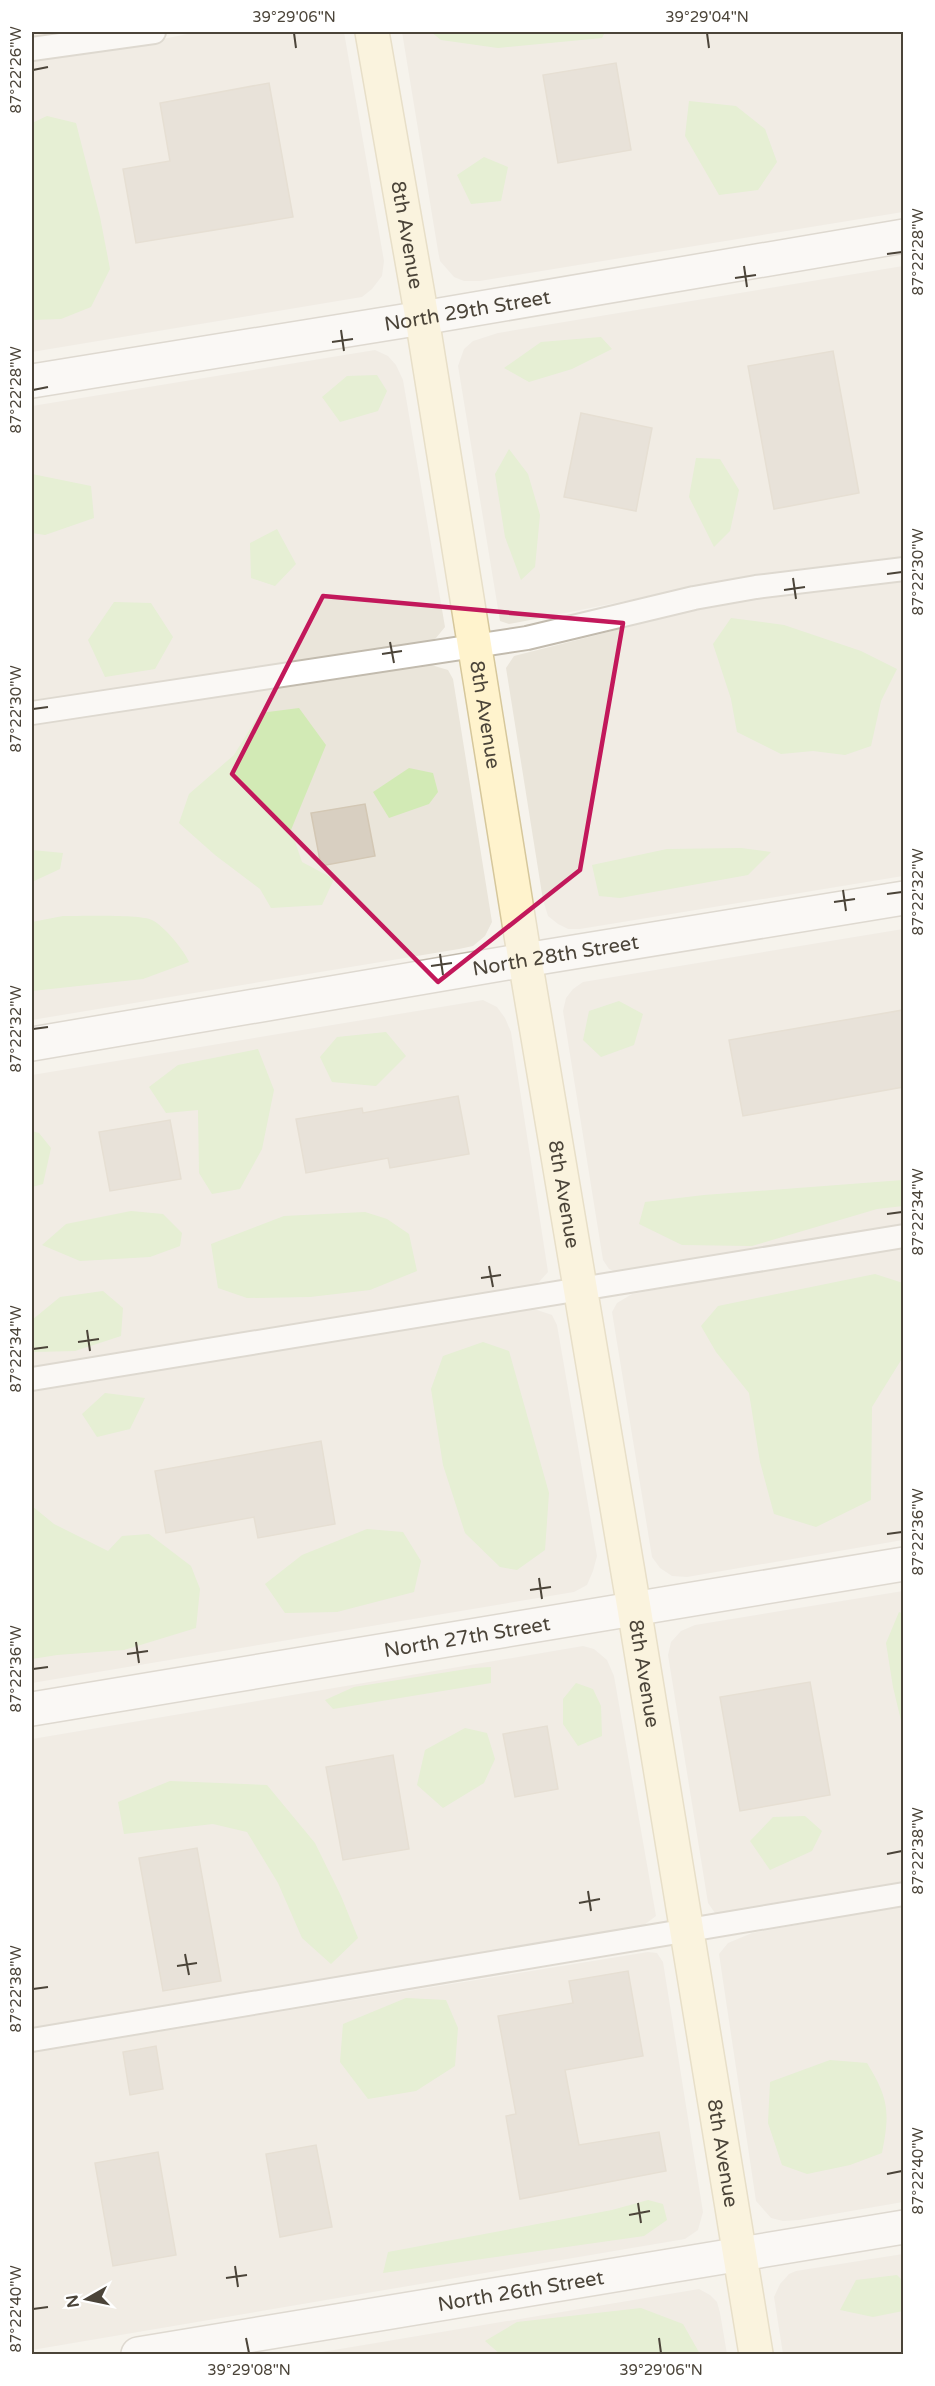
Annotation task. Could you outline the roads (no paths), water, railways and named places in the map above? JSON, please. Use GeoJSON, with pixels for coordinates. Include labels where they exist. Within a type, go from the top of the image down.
{"type":"FeatureCollection","features":[{"type":"Feature","properties":{"kind":"street","name":"8th Avenue"},"geometry":{"type":"LineString","coordinates":[[372,32],[422,318],[525,960],[756,2355]]}},
{"type":"Feature","properties":{"kind":"street","name":"North 29th Street"},"geometry":{"type":"LineString","coordinates":[[32,381],[422,318],[903,236]]}},
{"type":"Feature","properties":{"kind":"street","name":"North 28th Street"},"geometry":{"type":"LineString","coordinates":[[32,1044],[903,898]]}},
{"type":"Feature","properties":{"kind":"street","name":"North 27th Street"},"geometry":{"type":"LineString","coordinates":[[32,1709],[903,1564]]}},
{"type":"Feature","properties":{"kind":"street","name":"North 26th Street"},"geometry":{"type":"LineString","coordinates":[[138,2355],[903,2227]]}},
{"type":"Feature","properties":{"kind":"lane"},"geometry":{"type":"LineString","coordinates":[[32,49],[154,32]]}},
{"type":"Feature","properties":{"kind":"lane"},"geometry":{"type":"LineString","coordinates":[[32,713],[527,638],[694,598],[756,587],[903,569]]}},
{"type":"Feature","properties":{"kind":"lane"},"geometry":{"type":"LineString","coordinates":[[32,1379],[903,1236]]}},
{"type":"Feature","properties":{"kind":"lane"},"geometry":{"type":"LineString","coordinates":[[32,2040],[903,1894]]}}]}
